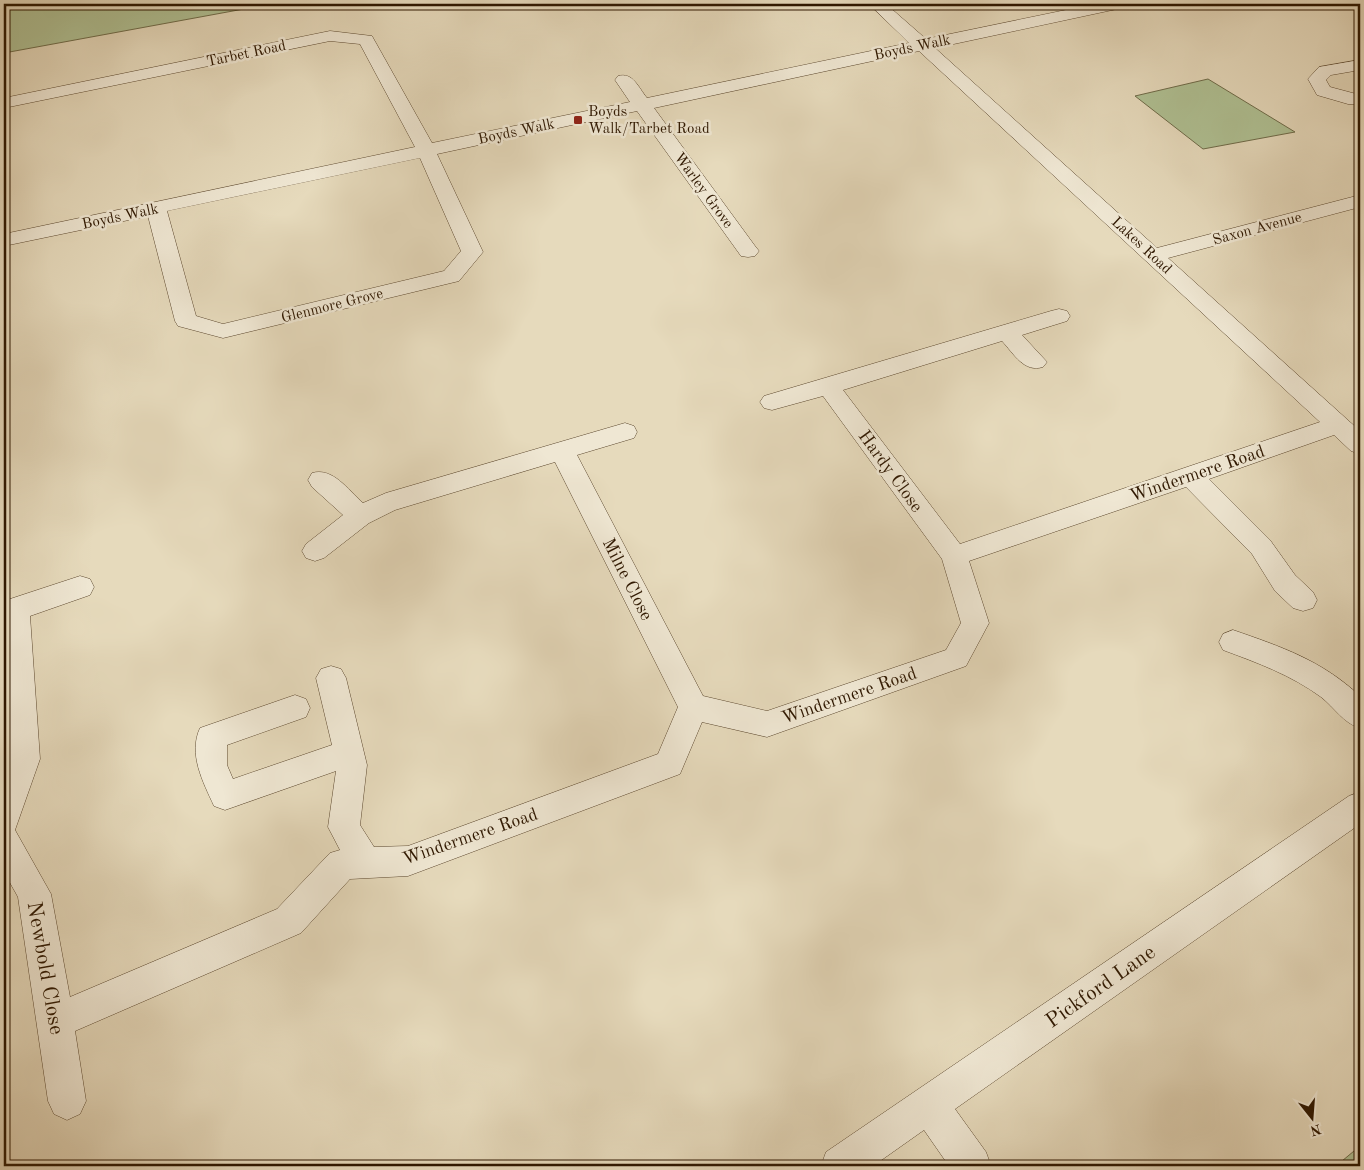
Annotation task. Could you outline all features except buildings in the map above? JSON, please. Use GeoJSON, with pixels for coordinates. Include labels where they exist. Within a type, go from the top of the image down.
{"type":"FeatureCollection","features":[{"type":"Feature","properties":{"kind":"street","name":"Lakes Road"},"geometry":{"type":"LineString","coordinates":[[877,4],[1360,445]]}},
{"type":"Feature","properties":{"kind":"street","name":"Boyds Walk"},"geometry":{"type":"LineString","coordinates":[[4,240],[1117,4]]}},
{"type":"Feature","properties":{"kind":"street","name":"Tarbet Road"},"geometry":{"type":"LineString","coordinates":[[4,103],[330,36],[366,40],[426,150]]}},
{"type":"Feature","properties":{"kind":"street"},"geometry":{"type":"LineString","coordinates":[[1360,65],[1325,71],[1317,79],[1324,91],[1348,99],[1360,100]]}},
{"type":"Feature","properties":{"kind":"street","name":"Warley Grove"},"geometry":{"type":"LineString","coordinates":[[624,80],[748,251]]}},
{"type":"Feature","properties":{"kind":"street","name":"Glenmore Grove"},"geometry":{"type":"LineString","coordinates":[[156,208],[186,321],[223,332],[452,276],[472,252],[426,150]]}},
{"type":"Feature","properties":{"kind":"street","name":"Saxon Avenue"},"geometry":{"type":"LineString","coordinates":[[1153,255],[1360,201]]}},
{"type":"Feature","properties":{"kind":"street"},"geometry":{"type":"LineString","coordinates":[[772,402],[1059,316]]}},
{"type":"Feature","properties":{"kind":"street"},"geometry":{"type":"LineString","coordinates":[[1007,332],[1035,362]]}},
{"type":"Feature","properties":{"kind":"street","name":"Hardy Close"},"geometry":{"type":"LineString","coordinates":[[828,386],[954,556]]}},
{"type":"Feature","properties":{"kind":"street","name":"Windermere Road"},"geometry":{"type":"LineString","coordinates":[[56,1021],[289,921],[342,864],[408,861],[669,764],[693,707],[767,724],[956,658],[975,623],[954,556],[1338,425]]}},
{"type":"Feature","properties":{"kind":"street"},"geometry":{"type":"LineString","coordinates":[[315,551],[360,516],[386,503],[625,432]]}},
{"type":"Feature","properties":{"kind":"street","name":"Milne Close"},"geometry":{"type":"LineString","coordinates":[[562,451],[693,707]]}},
{"type":"Feature","properties":{"kind":"street"},"geometry":{"type":"LineString","coordinates":[[1190,476],[1261,547],[1285,583],[1303,600]]}},
{"type":"Feature","properties":{"kind":"street"},"geometry":{"type":"LineString","coordinates":[[321,480],[360,516]]}},
{"type":"Feature","properties":{"kind":"street"},"geometry":{"type":"LineString","coordinates":[[4,820],[25,759],[10,611],[80,586]]}},
{"type":"Feature","properties":{"kind":"street"},"geometry":{"type":"LineString","coordinates":[[1233,642],[1282,659],[1332,690],[1360,715]]}},
{"type":"Feature","properties":{"kind":"street"},"geometry":{"type":"LineString","coordinates":[[331,678],[352,765],[344,827],[365,863]]}},
{"type":"Feature","properties":{"kind":"street"},"geometry":{"type":"LineString","coordinates":[[295,708],[211,737],[212,765],[225,796],[349,753]]}},
{"type":"Feature","properties":{"kind":"street","name":"Pickford Lane"},"geometry":{"type":"LineString","coordinates":[[840,1166],[1360,806]]}},
{"type":"Feature","properties":{"kind":"street","name":"Newbold Close"},"geometry":{"type":"LineString","coordinates":[[4,841],[34,894],[56,1021],[67,1101]]}},
{"type":"Feature","properties":{"kind":"street"},"geometry":{"type":"LineString","coordinates":[[929,1104],[972,1166]]}},
{"type":"Feature","properties":{"kind":"green space"},"geometry":{"type":"Polygon","coordinates":[[[4,4],[271,4],[4,53],[4,4]]]}},
{"type":"Feature","properties":{"kind":"green space"},"geometry":{"type":"Polygon","coordinates":[[[1208,79],[1295,132],[1203,149],[1135,96],[1208,79]]]}},
{"type":"Feature","properties":{"kind":"green space"},"geometry":{"type":"Polygon","coordinates":[[[1360,1146],[1360,1166],[1336,1166],[1360,1146]]]}},
{"type":"Feature","properties":{"kind":"place","name":"Boyds Walk/Tarbet Road"},"geometry":{"type":"Point","coordinates":[578,120]}}]}
